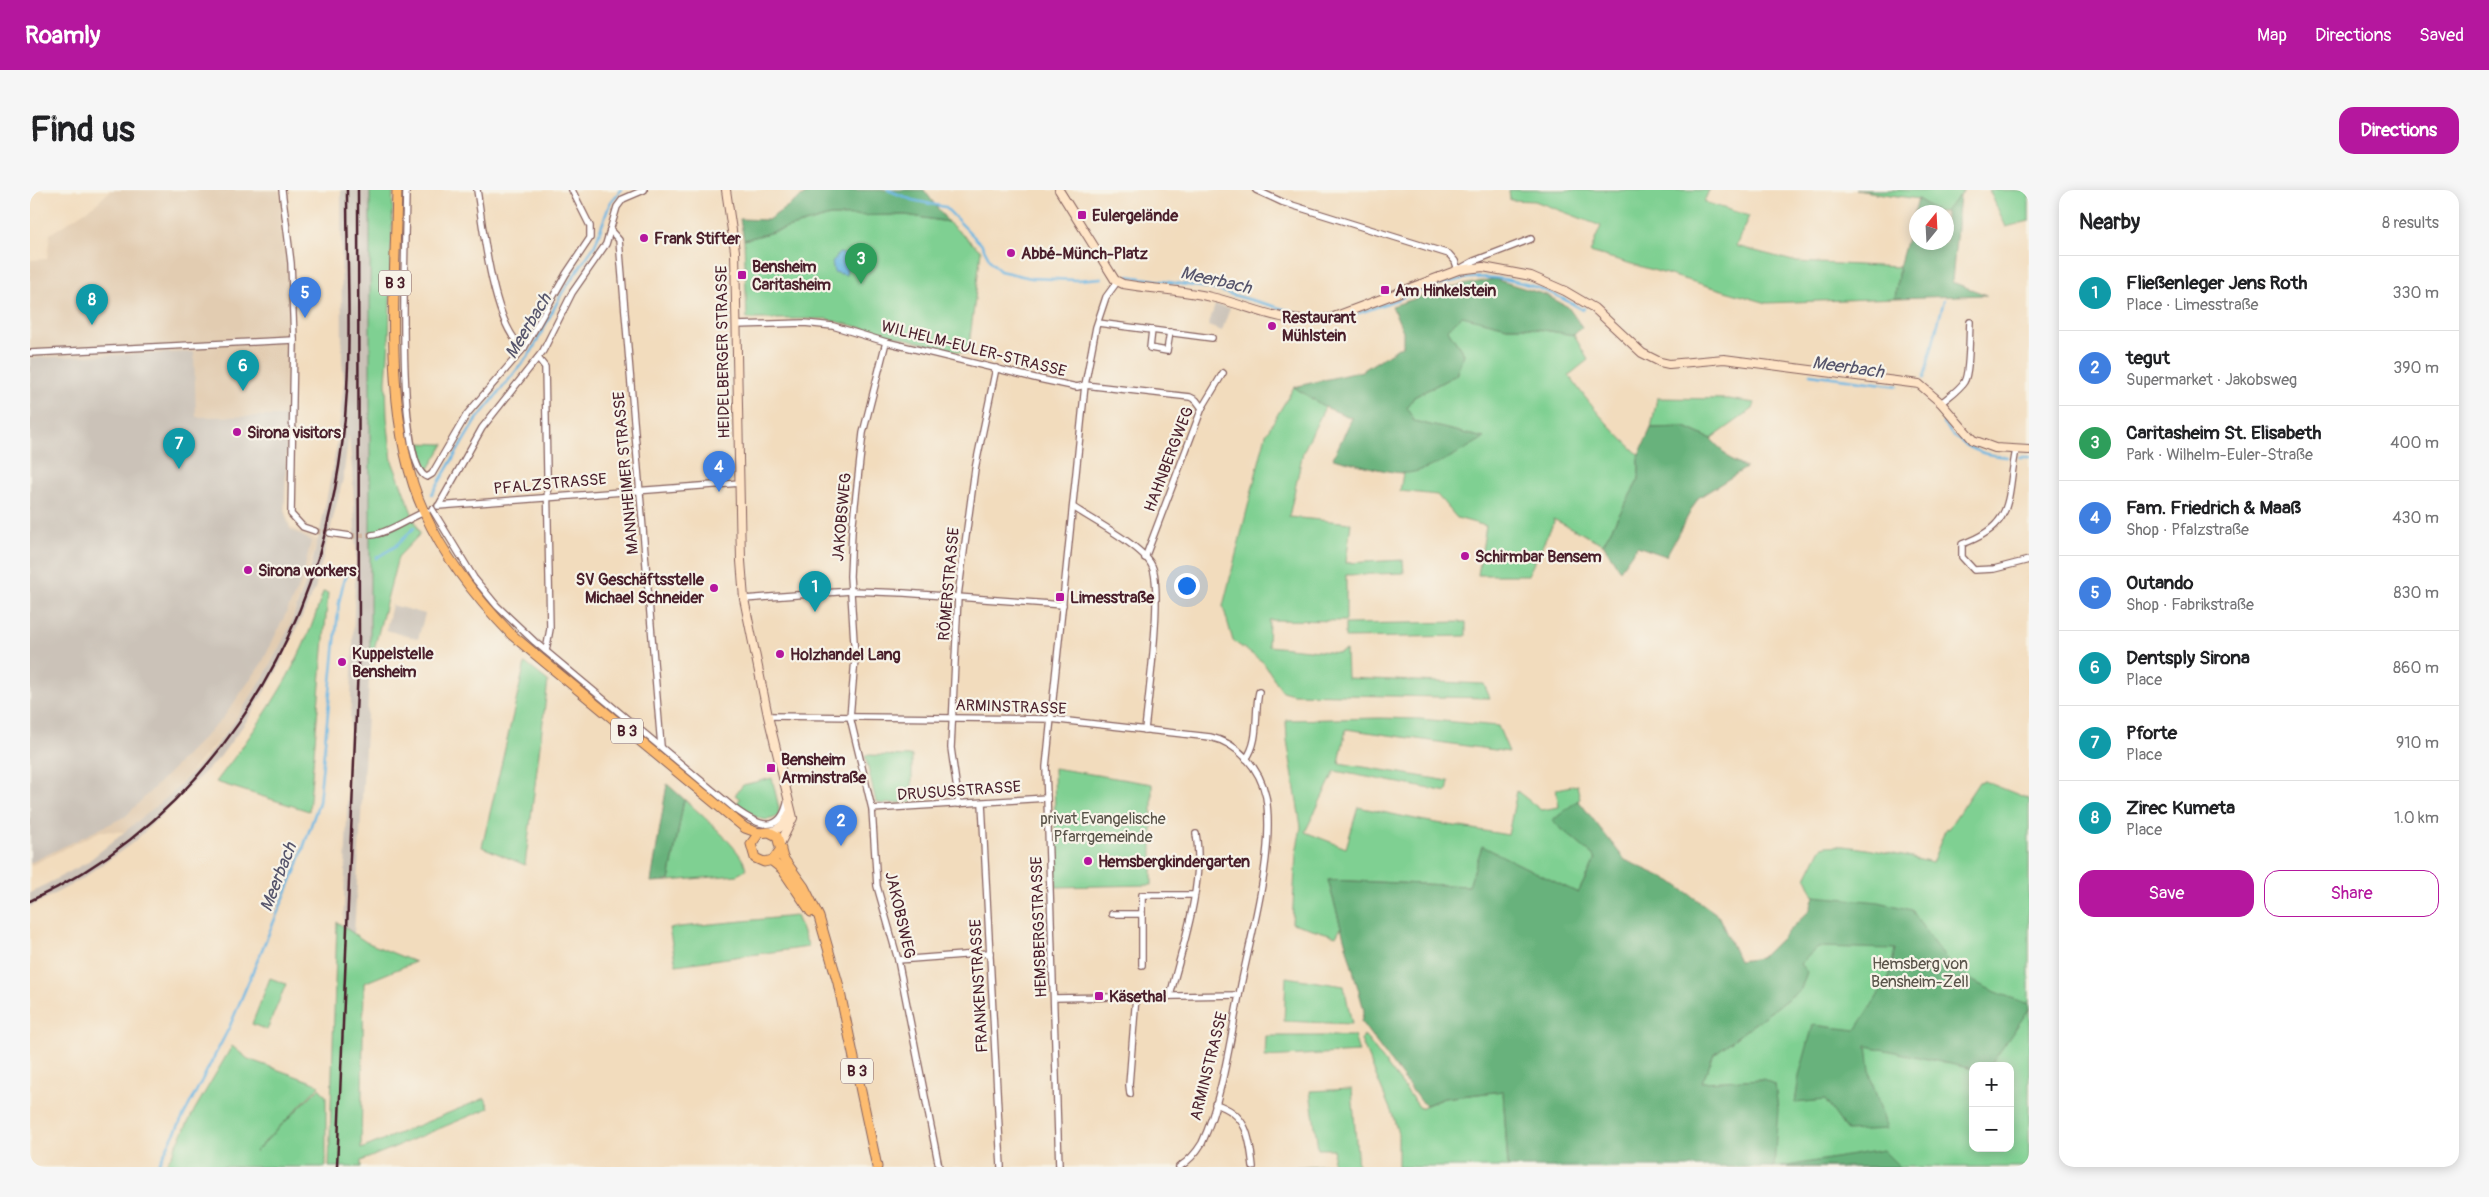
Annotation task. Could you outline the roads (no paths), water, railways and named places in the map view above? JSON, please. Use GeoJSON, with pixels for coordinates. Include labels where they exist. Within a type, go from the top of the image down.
{"type":"FeatureCollection","features":[{"type":"Feature","properties":{"kind":"main road","name":"B 3"},"geometry":{"type":"LineString","coordinates":[[397,190],[395,376],[402,434],[408,462],[428,510],[457,570],[478,598],[512,635],[745,828],[760,835],[777,836],[783,858],[814,905],[824,934],[838,983],[877,1167]]}},
{"type":"Feature","properties":{"kind":"main road","name":"B 3"},"geometry":{"type":"LineString","coordinates":[[760,835],[751,849],[755,858],[764,862],[772,861],[779,865],[798,890],[824,934]]}},
{"type":"Feature","properties":{"kind":"main road","name":"HEIDELBERGER STRASSE"},"geometry":{"type":"LineString","coordinates":[[772,861],[777,857],[781,846]]}},
{"type":"Feature","properties":{"kind":"street"},"geometry":{"type":"LineString","coordinates":[[282,190],[291,263],[294,340],[291,514],[304,527],[315,531]]}},
{"type":"Feature","properties":{"kind":"street"},"geometry":{"type":"LineString","coordinates":[[406,190],[403,359],[406,396],[415,453],[421,473],[427,477],[432,474],[467,414],[524,348],[566,274],[590,238],[590,226],[572,190]]}},
{"type":"Feature","properties":{"kind":"street"},"geometry":{"type":"LineString","coordinates":[[477,190],[489,267],[502,314],[515,342],[524,348]]}},
{"type":"Feature","properties":{"kind":"street"},"geometry":{"type":"LineString","coordinates":[[439,506],[482,428],[538,358],[572,293],[606,244],[614,215],[623,199],[644,190]]}},
{"type":"Feature","properties":{"kind":"street","name":"HEIDELBERGER STRASSE"},"geometry":{"type":"LineString","coordinates":[[726,190],[735,251],[741,561],[744,599],[768,716],[791,810],[791,822],[781,846]]}},
{"type":"Feature","properties":{"kind":"street"},"geometry":{"type":"LineString","coordinates":[[1059,190],[1117,282],[1211,297],[1286,320],[1330,318],[1458,270],[1474,261],[1531,239]]}},
{"type":"Feature","properties":{"kind":"street"},"geometry":{"type":"LineString","coordinates":[[1256,190],[1282,202],[1449,254],[1455,261],[1458,270]]}},
{"type":"Feature","properties":{"kind":"street","name":"MANNHEIMER STRASSE"},"geometry":{"type":"LineString","coordinates":[[610,230],[619,240],[661,746]]}},
{"type":"Feature","properties":{"kind":"street"},"geometry":{"type":"LineString","coordinates":[[1458,270],[1483,267],[1531,276],[1558,288],[1594,308],[1642,353],[1660,362],[1669,364],[1724,359],[1890,378],[1919,384],[1941,403],[1973,440],[1995,448],[2029,450]]}},
{"type":"Feature","properties":{"kind":"street","name":"HEMSBERGSTRASSE"},"geometry":{"type":"LineString","coordinates":[[1059,1167],[1046,767],[1085,385],[1098,323],[1106,297],[1117,282]]}},
{"type":"Feature","properties":{"kind":"street"},"geometry":{"type":"LineString","coordinates":[[1941,403],[1964,382],[1968,370],[1967,352],[1970,322]]}},
{"type":"Feature","properties":{"kind":"street"},"geometry":{"type":"LineString","coordinates":[[1098,323],[1212,338]]}},
{"type":"Feature","properties":{"kind":"street","name":"WILHELM-EULER-STRASSE"},"geometry":{"type":"LineString","coordinates":[[736,325],[825,325],[1057,384],[1077,387],[1085,385],[1190,397],[1196,400],[1202,408]]}},
{"type":"Feature","properties":{"kind":"street"},"geometry":{"type":"LineString","coordinates":[[1152,330],[1150,348],[1167,350],[1170,332]]}},
{"type":"Feature","properties":{"kind":"street"},"geometry":{"type":"LineString","coordinates":[[30,353],[294,340]]}},
{"type":"Feature","properties":{"kind":"street","name":"JAKOBSWEG"},"geometry":{"type":"LineString","coordinates":[[886,342],[863,433],[852,531],[851,591],[855,659],[850,717],[872,809],[877,886],[898,960],[939,1167]]}},
{"type":"Feature","properties":{"kind":"street"},"geometry":{"type":"LineString","coordinates":[[538,358],[545,367],[550,628],[546,651]]}},
{"type":"Feature","properties":{"kind":"street","name":"RÖMERSTRASSE"},"geometry":{"type":"LineString","coordinates":[[959,804],[951,748],[958,596],[975,469],[996,368]]}},
{"type":"Feature","properties":{"kind":"street","name":"HAHNBERGWEG"},"geometry":{"type":"LineString","coordinates":[[1145,558],[1202,408],[1222,373]]}},
{"type":"Feature","properties":{"kind":"street"},"geometry":{"type":"LineString","coordinates":[[2016,450],[2012,462],[2011,489],[2003,514],[1988,533],[1962,544],[1962,557],[1974,570],[1994,569],[2029,560]]}},
{"type":"Feature","properties":{"kind":"street","name":"PFALZSTRASSE"},"geometry":{"type":"LineString","coordinates":[[372,535],[380,534],[439,506],[641,489],[740,483]]}},
{"type":"Feature","properties":{"kind":"street"},"geometry":{"type":"LineString","coordinates":[[1073,507],[1127,542],[1152,566],[1156,601],[1145,730]]}},
{"type":"Feature","properties":{"kind":"street"},"geometry":{"type":"LineString","coordinates":[[428,510],[474,578],[497,606],[546,651],[735,809],[760,824],[772,824],[780,818],[788,796]]}},
{"type":"Feature","properties":{"kind":"street"},"geometry":{"type":"LineString","coordinates":[[330,533],[350,536]]}},
{"type":"Feature","properties":{"kind":"street"},"geometry":{"type":"LineString","coordinates":[[744,599],[851,591],[958,596],[1063,606]]}},
{"type":"Feature","properties":{"kind":"street"},"geometry":{"type":"LineString","coordinates":[[1246,758],[1252,750],[1259,692]]}},
{"type":"Feature","properties":{"kind":"street","name":"ARMINSTRASSE"},"geometry":{"type":"LineString","coordinates":[[768,716],[1050,719],[1219,739],[1236,748],[1246,758],[1262,784],[1266,797],[1267,826],[1262,877],[1215,1104],[1197,1151],[1179,1167]]}},
{"type":"Feature","properties":{"kind":"street","name":"DRUSUSSTRASSE"},"geometry":{"type":"LineString","coordinates":[[872,809],[1047,798]]}},
{"type":"Feature","properties":{"kind":"street","name":"FRANKENSTRASSE"},"geometry":{"type":"LineString","coordinates":[[982,803],[1001,1167]]}},
{"type":"Feature","properties":{"kind":"street"},"geometry":{"type":"LineString","coordinates":[[760,835],[776,831],[782,826],[791,810]]}},
{"type":"Feature","properties":{"kind":"street"},"geometry":{"type":"LineString","coordinates":[[1170,996],[1193,894],[1199,852],[1196,834]]}},
{"type":"Feature","properties":{"kind":"street"},"geometry":{"type":"LineString","coordinates":[[1142,965],[1142,896],[1193,894]]}},
{"type":"Feature","properties":{"kind":"street"},"geometry":{"type":"LineString","coordinates":[[1112,914],[1142,914]]}},
{"type":"Feature","properties":{"kind":"street"},"geometry":{"type":"LineString","coordinates":[[898,960],[990,953]]}},
{"type":"Feature","properties":{"kind":"street"},"geometry":{"type":"LineString","coordinates":[[1054,998],[1239,995]]}},
{"type":"Feature","properties":{"kind":"street"},"geometry":{"type":"LineString","coordinates":[[1130,1094],[1129,1085],[1136,996]]}},
{"type":"Feature","properties":{"kind":"street"},"geometry":{"type":"LineString","coordinates":[[1215,1104],[1234,1112],[1243,1124],[1251,1144],[1253,1167]]}},
{"type":"Feature","properties":{"kind":"water"},"geometry":{"type":"Polygon","coordinates":[[[839,253],[849,255],[846,275],[834,272],[832,262],[839,253]]]}},
{"type":"Feature","properties":{"kind":"waterway","name":"Meerbach"},"geometry":{"type":"LineString","coordinates":[[432,494],[474,423],[532,351],[562,293],[595,245],[610,203],[621,190]]}},
{"type":"Feature","properties":{"kind":"waterway","name":"Meerbach"},"geometry":{"type":"LineString","coordinates":[[888,190],[912,200],[945,207],[982,245],[991,262],[1000,271],[1031,278],[1077,280],[1101,278]]}},
{"type":"Feature","properties":{"kind":"waterway","name":"Meerbach"},"geometry":{"type":"LineString","coordinates":[[1128,276],[1208,288],[1298,313]]}},
{"type":"Feature","properties":{"kind":"waterway","name":"Meerbach"},"geometry":{"type":"LineString","coordinates":[[1359,313],[1442,284],[1471,278],[1504,279],[1521,283],[1553,294],[1583,310],[1584,308]]}},
{"type":"Feature","properties":{"kind":"waterway"},"geometry":{"type":"LineString","coordinates":[[1924,378],[1944,300]]}},
{"type":"Feature","properties":{"kind":"waterway","name":"Meerbach"},"geometry":{"type":"LineString","coordinates":[[1810,374],[1898,386]]}},
{"type":"Feature","properties":{"kind":"waterway","name":"Meerbach"},"geometry":{"type":"LineString","coordinates":[[1945,415],[1943,424],[1964,444],[1987,454],[2007,457]]}},
{"type":"Feature","properties":{"kind":"waterway","name":"Meerbach"},"geometry":{"type":"LineString","coordinates":[[2019,457],[2029,457]]}},
{"type":"Feature","properties":{"kind":"waterway","name":"Meerbach"},"geometry":{"type":"LineString","coordinates":[[376,558],[396,546],[414,528]]}},
{"type":"Feature","properties":{"kind":"waterway","name":"Meerbach"},"geometry":{"type":"LineString","coordinates":[[157,1167],[229,1028],[296,869],[319,802],[339,602],[344,580],[348,574]]}},
{"type":"Feature","properties":{"kind":"tunnel"},"geometry":{"type":"LineString","coordinates":[[315,531],[330,533]]}},
{"type":"Feature","properties":{"kind":"tunnel"},"geometry":{"type":"LineString","coordinates":[[350,536],[372,535]]}},
{"type":"Feature","properties":{"kind":"railway"},"geometry":{"type":"LineString","coordinates":[[30,901],[92,867],[148,825],[197,777],[239,723],[274,664],[303,601],[325,535],[344,432],[349,328],[347,190]]}},
{"type":"Feature","properties":{"kind":"railway"},"geometry":{"type":"LineString","coordinates":[[337,1167],[359,642],[358,190]]}},
{"type":"Feature","properties":{"kind":"place","name":"Eulergelände"},"geometry":{"type":"Point","coordinates":[1082,215]}},
{"type":"Feature","properties":{"kind":"place","name":"Frank Stifter"},"geometry":{"type":"Point","coordinates":[644,238]}},
{"type":"Feature","properties":{"kind":"place","name":"Abbé-Münch-Platz"},"geometry":{"type":"Point","coordinates":[1011,253]}},
{"type":"Feature","properties":{"kind":"place","name":"Bensheim Caritasheim"},"geometry":{"type":"Point","coordinates":[742,275]}},
{"type":"Feature","properties":{"kind":"place","name":"Caritasheim St. Elisabeth"},"geometry":{"type":"Point","coordinates":[861,284]}},
{"type":"Feature","properties":{"kind":"place","name":"Am Hinkelstein"},"geometry":{"type":"Point","coordinates":[1385,290]}},
{"type":"Feature","properties":{"kind":"place","name":"Outando"},"geometry":{"type":"Point","coordinates":[305,318]}},
{"type":"Feature","properties":{"kind":"place","name":"Zirec Kumeta"},"geometry":{"type":"Point","coordinates":[92,325]}},
{"type":"Feature","properties":{"kind":"place","name":"Restaurant Mühlstein"},"geometry":{"type":"Point","coordinates":[1272,326]}},
{"type":"Feature","properties":{"kind":"place","name":"Dentsply Sirona"},"geometry":{"type":"Point","coordinates":[243,391]}},
{"type":"Feature","properties":{"kind":"place","name":"Sirona visitors"},"geometry":{"type":"Point","coordinates":[237,432]}},
{"type":"Feature","properties":{"kind":"place","name":"Pforte"},"geometry":{"type":"Point","coordinates":[179,469]}},
{"type":"Feature","properties":{"kind":"place","name":"Fam. Friedrich & Maaß"},"geometry":{"type":"Point","coordinates":[719,492]}},
{"type":"Feature","properties":{"kind":"place","name":"Schirmbar Bensem"},"geometry":{"type":"Point","coordinates":[1465,556]}},
{"type":"Feature","properties":{"kind":"place","name":"Sirona workers"},"geometry":{"type":"Point","coordinates":[248,570]}},
{"type":"Feature","properties":{"kind":"place","name":"SV Geschäftsstelle Michael Schneider"},"geometry":{"type":"Point","coordinates":[714,588]}},
{"type":"Feature","properties":{"kind":"place","name":"Limesstraße"},"geometry":{"type":"Point","coordinates":[1060,597]}},
{"type":"Feature","properties":{"kind":"place","name":"Fließenleger Jens Roth"},"geometry":{"type":"Point","coordinates":[815,612]}},
{"type":"Feature","properties":{"kind":"place","name":"Holzhandel Lang"},"geometry":{"type":"Point","coordinates":[780,654]}},
{"type":"Feature","properties":{"kind":"place","name":"Kuppelstelle Bensheim"},"geometry":{"type":"Point","coordinates":[342,662]}},
{"type":"Feature","properties":{"kind":"place","name":"Bensheim Arminstraße"},"geometry":{"type":"Point","coordinates":[771,768]}},
{"type":"Feature","properties":{"kind":"place","name":"tegut"},"geometry":{"type":"Point","coordinates":[841,846]}},
{"type":"Feature","properties":{"kind":"place","name":"Hemsbergkindergarten"},"geometry":{"type":"Point","coordinates":[1088,861]}},
{"type":"Feature","properties":{"kind":"place","name":"Käsethal"},"geometry":{"type":"Point","coordinates":[1099,996]}},
{"type":"Feature","properties":{"kind":"park label","name":"privat Evangelische Pfarrgemeinde"},"geometry":{"type":"Point","coordinates":[1103,827]}},
{"type":"Feature","properties":{"kind":"park label","name":"Hemsberg von Bensheim-Zell"},"geometry":{"type":"Point","coordinates":[1920,972]}}]}
